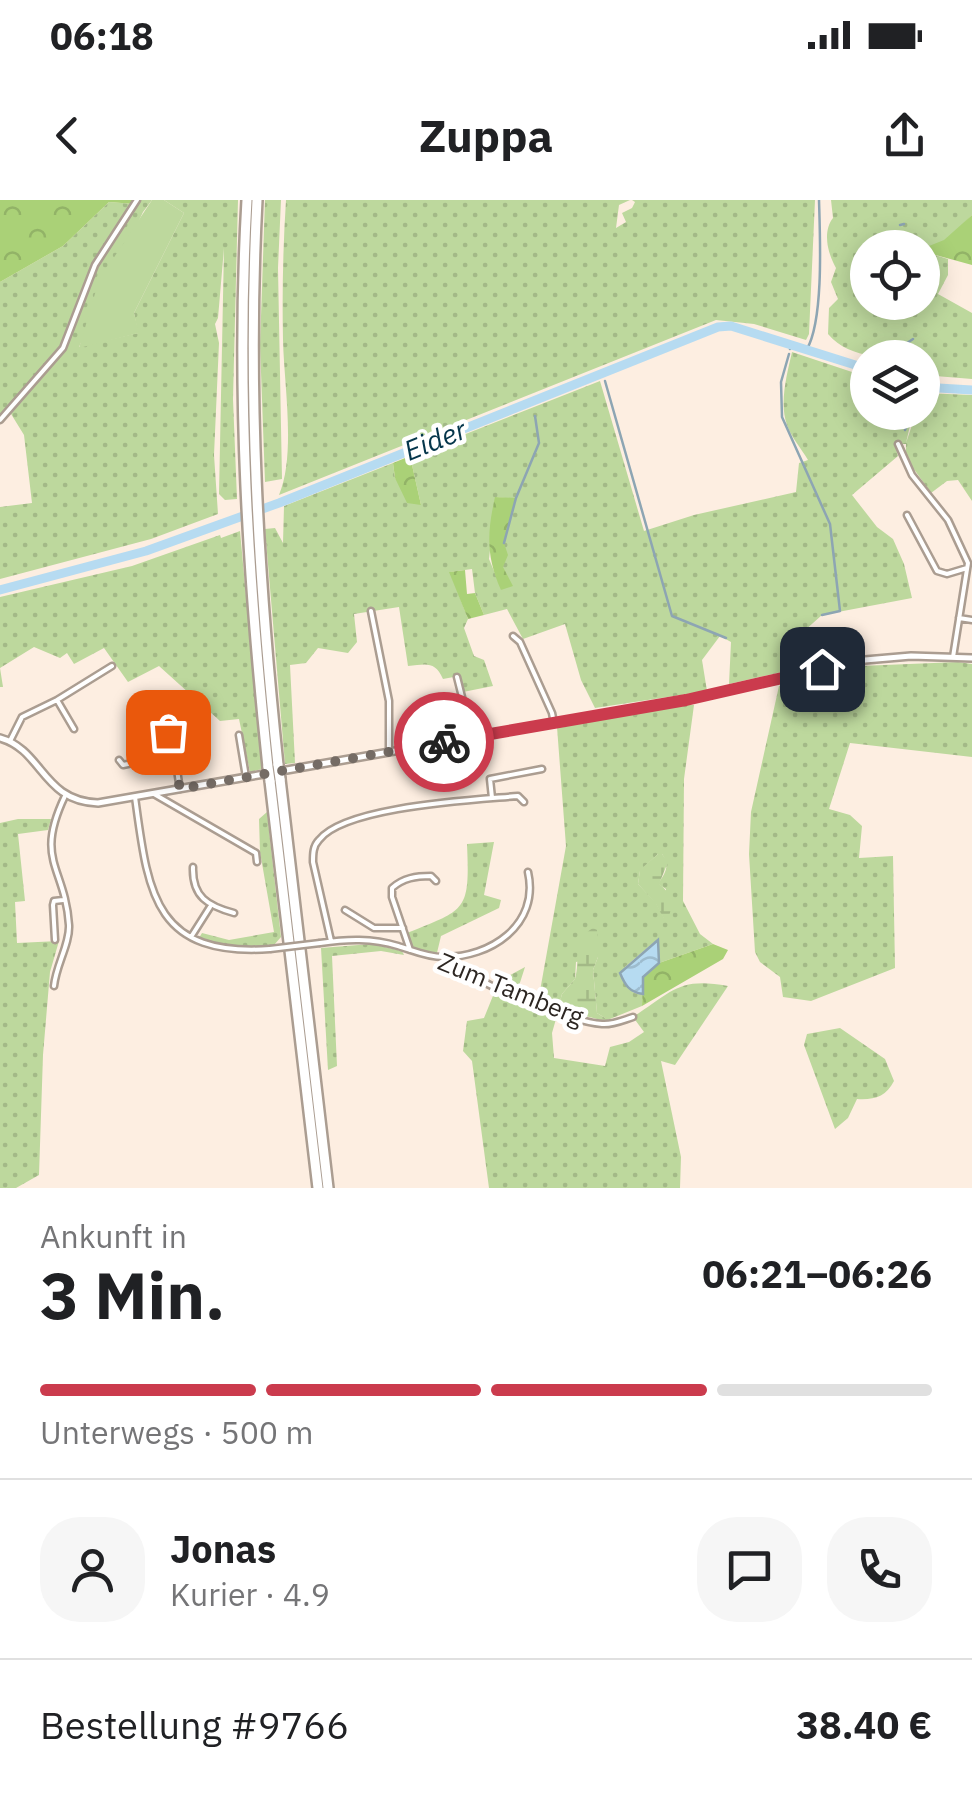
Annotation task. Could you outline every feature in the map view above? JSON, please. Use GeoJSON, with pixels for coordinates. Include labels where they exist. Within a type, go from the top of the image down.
{"type":"FeatureCollection","features":[{"type":"Feature","properties":{"kind":"highway"},"geometry":{"type":"LineString","coordinates":[[247,200],[243,387],[252,498]]}},
{"type":"Feature","properties":{"kind":"highway"},"geometry":{"type":"LineString","coordinates":[[258,200],[253,528],[273,766],[328,1188]]}},
{"type":"Feature","properties":{"kind":"highway"},"geometry":{"type":"LineString","coordinates":[[275,780],[318,1188]]}},
{"type":"Feature","properties":{"kind":"street"},"geometry":{"type":"LineString","coordinates":[[0,420],[63,348],[96,265],[138,200]]}},
{"type":"Feature","properties":{"kind":"street"},"geometry":{"type":"LineString","coordinates":[[898,444],[912,475],[939,506],[959,540],[967,568],[953,657]]}},
{"type":"Feature","properties":{"kind":"street"},"geometry":{"type":"LineString","coordinates":[[907,514],[937,571],[947,574],[967,568]]}},
{"type":"Feature","properties":{"kind":"street"},"geometry":{"type":"LineString","coordinates":[[371,611],[389,701],[389,752]]}},
{"type":"Feature","properties":{"kind":"street"},"geometry":{"type":"LineString","coordinates":[[959,618],[972,620]]}},
{"type":"Feature","properties":{"kind":"street"},"geometry":{"type":"LineString","coordinates":[[513,636],[520,642],[554,723]]}},
{"type":"Feature","properties":{"kind":"street"},"geometry":{"type":"LineString","coordinates":[[0,738],[10,741],[65,796],[98,804],[686,700],[865,660],[972,658]]}},
{"type":"Feature","properties":{"kind":"street"},"geometry":{"type":"LineString","coordinates":[[10,741],[22,717],[112,666]]}},
{"type":"Feature","properties":{"kind":"street"},"geometry":{"type":"LineString","coordinates":[[457,677],[472,738]]}},
{"type":"Feature","properties":{"kind":"street"},"geometry":{"type":"LineString","coordinates":[[57,700],[74,730]]}},
{"type":"Feature","properties":{"kind":"street"},"geometry":{"type":"LineString","coordinates":[[137,709],[155,711],[161,716],[168,732],[178,789]]}},
{"type":"Feature","properties":{"kind":"street"},"geometry":{"type":"LineString","coordinates":[[238,735],[246,777]]}},
{"type":"Feature","properties":{"kind":"street"},"geometry":{"type":"LineString","coordinates":[[119,760],[124,765],[173,755]]}},
{"type":"Feature","properties":{"kind":"street"},"geometry":{"type":"LineString","coordinates":[[492,798],[490,779],[542,769]]}},
{"type":"Feature","properties":{"kind":"street"},"geometry":{"type":"LineString","coordinates":[[154,794],[256,853],[257,862]]}},
{"type":"Feature","properties":{"kind":"street"},"geometry":{"type":"LineString","coordinates":[[54,986],[56,966],[69,930],[50,830],[65,796]]}},
{"type":"Feature","properties":{"kind":"street"},"geometry":{"type":"LineString","coordinates":[[332,942],[313,862],[320,838],[341,826],[389,810],[518,796],[524,802]]}},
{"type":"Feature","properties":{"kind":"street","name":"Zum Tamberg"},"geometry":{"type":"LineString","coordinates":[[135,797],[152,894],[167,918],[192,937],[224,950],[374,940],[448,958],[460,971],[558,1012],[600,1024],[633,1017]]}},
{"type":"Feature","properties":{"kind":"street"},"geometry":{"type":"LineString","coordinates":[[193,867],[193,878],[210,907],[234,913]]}},
{"type":"Feature","properties":{"kind":"street"},"geometry":{"type":"LineString","coordinates":[[448,958],[493,945],[517,929],[530,886],[528,872]]}},
{"type":"Feature","properties":{"kind":"street"},"geometry":{"type":"LineString","coordinates":[[410,950],[392,888],[403,880],[421,876],[436,880]]}},
{"type":"Feature","properties":{"kind":"street"},"geometry":{"type":"LineString","coordinates":[[55,940],[53,904],[63,900]]}},
{"type":"Feature","properties":{"kind":"street"},"geometry":{"type":"LineString","coordinates":[[192,937],[210,907]]}},
{"type":"Feature","properties":{"kind":"street"},"geometry":{"type":"LineString","coordinates":[[345,910],[374,928],[403,928]]}},
{"type":"Feature","properties":{"kind":"green space"},"geometry":{"type":"Polygon","coordinates":[[[0,200],[137,200],[134,204],[109,202],[63,246],[0,282],[0,200]]]}},
{"type":"Feature","properties":{"kind":"green space"},"geometry":{"type":"Polygon","coordinates":[[[137,200],[152,200],[79,347],[138,333],[134,313],[184,213],[164,200],[238,200],[233,399],[237,499],[225,500],[219,494],[224,248],[215,324],[219,343],[214,455],[218,514],[151,539],[0,579],[0,507],[32,503],[24,435],[8,409],[0,414],[0,282],[63,246],[109,202],[134,204],[137,200]]]}},
{"type":"Feature","properties":{"kind":"green space"},"geometry":{"type":"Polygon","coordinates":[[[152,200],[164,200],[184,213],[134,313],[139,333],[79,348],[99,280],[152,200]]]}},
{"type":"Feature","properties":{"kind":"green space"},"geometry":{"type":"Polygon","coordinates":[[[265,200],[281,200],[278,268],[282,479],[265,482],[260,345],[265,200]]]}},
{"type":"Feature","properties":{"kind":"green space"},"geometry":{"type":"Polygon","coordinates":[[[286,200],[630,200],[619,205],[616,228],[626,222],[622,213],[632,208],[632,200],[815,200],[809,334],[806,340],[754,324],[716,320],[279,495],[288,440],[283,323],[286,200]]]}},
{"type":"Feature","properties":{"kind":"green space"},"geometry":{"type":"Polygon","coordinates":[[[831,200],[972,200],[972,215],[940,246],[940,230],[850,230],[850,320],[940,320],[940,295],[972,313],[972,379],[940,376],[940,340],[850,340],[850,350],[828,334],[829,308],[838,299],[831,282],[836,268],[827,243],[831,200]]]}},
{"type":"Feature","properties":{"kind":"green space"},"geometry":{"type":"Polygon","coordinates":[[[972,215],[972,265],[940,256],[940,242],[972,215]]]}},
{"type":"Feature","properties":{"kind":"green space"},"geometry":{"type":"Polygon","coordinates":[[[940,256],[948,259],[948,275],[940,290],[940,256]]]}},
{"type":"Feature","properties":{"kind":"green space"},"geometry":{"type":"Polygon","coordinates":[[[792,352],[850,371],[850,430],[909,430],[906,443],[910,430],[940,430],[940,394],[972,395],[972,501],[958,480],[947,481],[931,493],[906,458],[906,444],[895,444],[898,456],[852,495],[877,527],[893,539],[912,598],[822,615],[785,648],[790,670],[729,684],[731,642],[720,636],[702,660],[707,691],[595,708],[581,680],[565,624],[523,639],[507,609],[484,615],[475,593],[472,569],[450,572],[468,619],[464,628],[474,656],[484,660],[493,686],[463,692],[459,676],[443,679],[430,665],[408,666],[399,607],[354,614],[357,642],[348,653],[318,648],[306,663],[290,665],[295,763],[285,764],[265,529],[275,528],[283,543],[284,506],[393,463],[395,478],[421,505],[410,456],[600,381],[644,531],[694,515],[796,492],[799,463],[808,460],[791,434],[785,416],[785,388],[792,352]],[[496,497],[489,559],[502,590],[504,543],[516,499],[496,497]]]}},
{"type":"Feature","properties":{"kind":"green space"},"geometry":{"type":"Polygon","coordinates":[[[410,456],[421,505],[407,503],[395,478],[393,463],[410,456]]]}},
{"type":"Feature","properties":{"kind":"green space"},"geometry":{"type":"Polygon","coordinates":[[[495,497],[516,498],[504,543],[508,555],[503,567],[513,586],[501,590],[489,544],[495,497]]]}},
{"type":"Feature","properties":{"kind":"green space"},"geometry":{"type":"Polygon","coordinates":[[[240,531],[262,769],[250,772],[239,719],[220,721],[159,666],[128,682],[104,648],[74,664],[67,653],[60,658],[34,647],[0,668],[0,597],[132,566],[240,531]]]}},
{"type":"Feature","properties":{"kind":"green space"},"geometry":{"type":"Polygon","coordinates":[[[465,570],[467,594],[475,593],[484,615],[468,619],[449,572],[465,570]]]}},
{"type":"Feature","properties":{"kind":"green space"},"geometry":{"type":"Polygon","coordinates":[[[972,664],[972,757],[850,743],[829,809],[850,815],[862,826],[859,858],[893,856],[895,968],[811,1001],[783,997],[780,977],[760,962],[755,952],[749,854],[751,812],[779,686],[852,667],[852,679],[859,679],[860,666],[972,664]]]}},
{"type":"Feature","properties":{"kind":"green space"},"geometry":{"type":"Polygon","coordinates":[[[694,705],[684,779],[683,901],[700,934],[713,944],[659,963],[658,941],[653,943],[625,967],[634,993],[643,994],[642,1006],[605,1021],[597,1013],[593,970],[598,957],[576,962],[575,979],[562,994],[558,1009],[538,1002],[566,846],[557,727],[694,705]],[[662,854],[640,871],[638,884],[664,918],[666,889],[658,884],[666,869],[662,854]]]}},
{"type":"Feature","properties":{"kind":"green space"},"geometry":{"type":"Polygon","coordinates":[[[267,812],[281,937],[274,945],[245,947],[199,938],[202,933],[229,940],[274,932],[260,852],[259,819],[267,812]]]}},
{"type":"Feature","properties":{"kind":"green space"},"geometry":{"type":"Polygon","coordinates":[[[51,819],[48,830],[18,834],[25,901],[15,902],[17,943],[59,941],[50,972],[39,1175],[16,1188],[0,1188],[0,823],[51,819]]]}},
{"type":"Feature","properties":{"kind":"green space"},"geometry":{"type":"Polygon","coordinates":[[[494,842],[484,895],[501,900],[499,908],[441,936],[436,957],[410,950],[405,934],[460,906],[467,884],[467,844],[494,842]]]}},
{"type":"Feature","properties":{"kind":"green space"},"geometry":{"type":"Polygon","coordinates":[[[658,854],[668,862],[659,884],[671,902],[669,916],[664,919],[638,884],[640,870],[658,854]]]}},
{"type":"Feature","properties":{"kind":"green space"},"geometry":{"type":"Polygon","coordinates":[[[593,928],[597,930],[598,957],[593,970],[597,1013],[605,1021],[558,1009],[562,994],[575,979],[582,939],[593,928]]]}},
{"type":"Feature","properties":{"kind":"green space"},"geometry":{"type":"Polygon","coordinates":[[[371,944],[402,951],[404,955],[381,951],[332,956],[337,1066],[328,1070],[321,948],[371,944]]]}},
{"type":"Feature","properties":{"kind":"green space"},"geometry":{"type":"Polygon","coordinates":[[[713,944],[728,950],[723,959],[642,1006],[643,977],[659,963],[713,944]]]}},
{"type":"Feature","properties":{"kind":"green space"},"geometry":{"type":"Polygon","coordinates":[[[525,967],[516,995],[558,1012],[552,1033],[554,1058],[605,1066],[610,1047],[629,1042],[644,1032],[633,1017],[668,993],[698,983],[728,986],[675,1065],[661,1061],[681,1157],[680,1188],[489,1188],[472,1061],[463,1051],[467,1021],[484,1018],[499,981],[525,967]]]}},
{"type":"Feature","properties":{"kind":"green space"},"geometry":{"type":"Polygon","coordinates":[[[840,1028],[885,1059],[894,1081],[879,1096],[857,1099],[848,1118],[835,1129],[804,1045],[807,1034],[840,1028]]]}},
{"type":"Feature","properties":{"kind":"water"},"geometry":{"type":"Polygon","coordinates":[[[658,940],[659,963],[643,977],[643,994],[634,992],[620,973],[658,940]]]}},
{"type":"Feature","properties":{"kind":"waterway"},"geometry":{"type":"LineString","coordinates":[[807,349],[819,298],[819,200]]}},
{"type":"Feature","properties":{"kind":"waterway"},"geometry":{"type":"LineString","coordinates":[[900,225],[904,224]]}},
{"type":"Feature","properties":{"kind":"waterway","name":"Eider"},"geometry":{"type":"LineString","coordinates":[[0,590],[146,551],[279,503],[718,327],[731,326],[850,363]]}},
{"type":"Feature","properties":{"kind":"waterway","name":"Eider"},"geometry":{"type":"LineString","coordinates":[[790,349],[792,344]]}},
{"type":"Feature","properties":{"kind":"waterway"},"geometry":{"type":"LineString","coordinates":[[789,354],[781,382],[782,417],[830,524],[840,611],[822,615]]}},
{"type":"Feature","properties":{"kind":"waterway"},"geometry":{"type":"LineString","coordinates":[[605,381],[672,616],[726,638]]}},
{"type":"Feature","properties":{"kind":"waterway","name":"Eider"},"geometry":{"type":"LineString","coordinates":[[940,388],[972,390]]}},
{"type":"Feature","properties":{"kind":"waterway"},"geometry":{"type":"LineString","coordinates":[[504,543],[516,498],[539,443],[535,416]]}},
{"type":"Feature","properties":{"kind":"way so far"},"geometry":{"type":"LineString","coordinates":[[168,732],[180,789],[444,742]]}},
{"type":"Feature","properties":{"kind":"route"},"geometry":{"type":"LineString","coordinates":[[444,742],[686,700],[822,669]]}}]}
